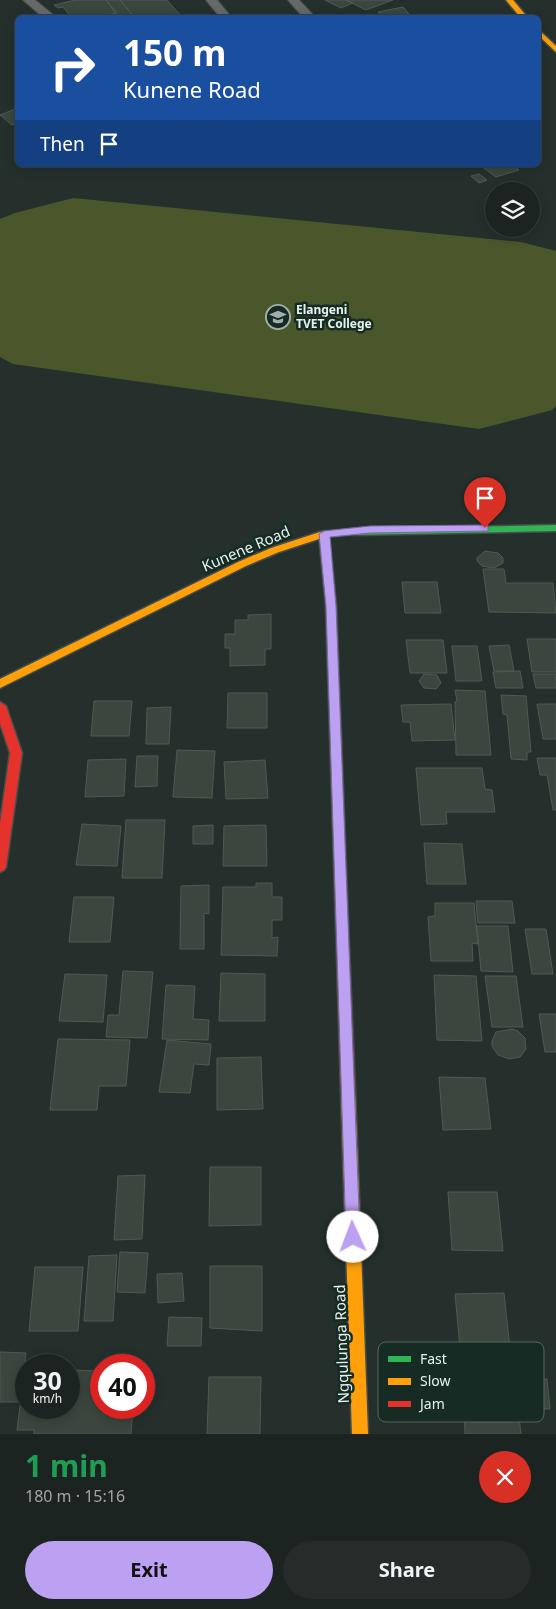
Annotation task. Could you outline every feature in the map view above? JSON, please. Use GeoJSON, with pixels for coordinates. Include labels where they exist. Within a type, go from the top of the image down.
{"type":"FeatureCollection","features":[{"type":"Feature","properties":{"kind":"street"},"geometry":{"type":"LineString","coordinates":[[509,0],[522,15]]}},
{"type":"Feature","properties":{"kind":"street"},"geometry":{"type":"LineString","coordinates":[[541,35],[548,46]]}},
{"type":"Feature","properties":{"kind":"street","name":"Kunene Road"},"geometry":{"type":"LineString","coordinates":[[0,684],[242,564],[275,550],[324,534],[370,530],[556,528]]}},
{"type":"Feature","properties":{"kind":"street","name":"Ngqulunga Road"},"geometry":{"type":"LineString","coordinates":[[324,534],[331,606],[360,1434]]}},
{"type":"Feature","properties":{"kind":"street"},"geometry":{"type":"LineString","coordinates":[[0,706],[16,753],[0,867]]}},
{"type":"Feature","properties":{"kind":"lane"},"geometry":{"type":"LineString","coordinates":[[28,0],[48,15]]}},
{"type":"Feature","properties":{"kind":"lane"},"geometry":{"type":"LineString","coordinates":[[211,0],[224,15]]}},
{"type":"Feature","properties":{"kind":"lane"},"geometry":{"type":"LineString","coordinates":[[293,0],[308,15]]}},
{"type":"Feature","properties":{"kind":"green space"},"geometry":{"type":"Polygon","coordinates":[[[73,198],[521,242],[556,251],[556,406],[552,410],[479,429],[13,364],[0,357],[0,219],[15,213],[73,198]]]}},
{"type":"Feature","properties":{"kind":"building"},"geometry":{"type":"Polygon","coordinates":[[[75,0],[106,0],[117,13],[107,15],[70,15],[63,7],[58,8],[54,5],[75,0]]]}},
{"type":"Feature","properties":{"kind":"building"},"geometry":{"type":"Polygon","coordinates":[[[106,0],[120,0],[132,15],[117,15],[106,0]]]}},
{"type":"Feature","properties":{"kind":"building"},"geometry":{"type":"Polygon","coordinates":[[[120,0],[167,0],[180,15],[132,15],[120,0]]]}},
{"type":"Feature","properties":{"kind":"building"},"geometry":{"type":"Polygon","coordinates":[[[325,0],[346,0],[353,3],[341,8],[325,0]]]}},
{"type":"Feature","properties":{"kind":"building"},"geometry":{"type":"Polygon","coordinates":[[[346,0],[393,0],[366,10],[346,0]]]}},
{"type":"Feature","properties":{"kind":"building"},"geometry":{"type":"Polygon","coordinates":[[[403,7],[409,14],[380,15],[378,12],[403,7]]]}},
{"type":"Feature","properties":{"kind":"building"},"geometry":{"type":"Polygon","coordinates":[[[15,109],[15,124],[12,125],[0,115],[15,109]]]}},
{"type":"Feature","properties":{"kind":"building"},"geometry":{"type":"Polygon","coordinates":[[[483,167],[515,167],[519,170],[496,177],[483,167]]]}},
{"type":"Feature","properties":{"kind":"building"},"geometry":{"type":"Polygon","coordinates":[[[479,174],[487,180],[479,183],[471,176],[479,174]]]}},
{"type":"Feature","properties":{"kind":"building"},"geometry":{"type":"Polygon","coordinates":[[[485,551],[498,553],[503,558],[503,563],[494,568],[482,566],[477,561],[477,558],[485,551]]]}},
{"type":"Feature","properties":{"kind":"building"},"geometry":{"type":"Polygon","coordinates":[[[483,569],[504,569],[506,583],[553,583],[556,613],[489,612],[483,569]]]}},
{"type":"Feature","properties":{"kind":"building"},"geometry":{"type":"Polygon","coordinates":[[[402,582],[437,582],[441,613],[405,613],[402,582]]]}},
{"type":"Feature","properties":{"kind":"building"},"geometry":{"type":"Polygon","coordinates":[[[271,614],[271,649],[265,649],[265,665],[230,666],[230,648],[225,648],[225,634],[235,634],[235,620],[248,620],[248,615],[271,614]]]}},
{"type":"Feature","properties":{"kind":"building"},"geometry":{"type":"Polygon","coordinates":[[[527,639],[556,639],[556,672],[532,672],[527,639]]]}},
{"type":"Feature","properties":{"kind":"building"},"geometry":{"type":"Polygon","coordinates":[[[406,640],[443,640],[447,673],[410,673],[406,640]]]}},
{"type":"Feature","properties":{"kind":"building"},"geometry":{"type":"Polygon","coordinates":[[[509,645],[514,671],[494,671],[489,646],[509,645]]]}},
{"type":"Feature","properties":{"kind":"building"},"geometry":{"type":"Polygon","coordinates":[[[452,646],[477,646],[482,681],[456,681],[452,646]]]}},
{"type":"Feature","properties":{"kind":"building"},"geometry":{"type":"Polygon","coordinates":[[[520,671],[523,688],[496,688],[493,672],[520,671]]]}},
{"type":"Feature","properties":{"kind":"building"},"geometry":{"type":"Polygon","coordinates":[[[424,674],[437,675],[441,683],[436,689],[424,688],[419,681],[424,674]]]}},
{"type":"Feature","properties":{"kind":"building"},"geometry":{"type":"Polygon","coordinates":[[[533,674],[556,674],[556,688],[536,688],[533,674]]]}},
{"type":"Feature","properties":{"kind":"building"},"geometry":{"type":"Polygon","coordinates":[[[455,690],[485,691],[491,755],[456,755],[455,702],[457,701],[455,690]]]}},
{"type":"Feature","properties":{"kind":"building"},"geometry":{"type":"Polygon","coordinates":[[[228,693],[267,693],[267,728],[227,728],[228,693]]]}},
{"type":"Feature","properties":{"kind":"building"},"geometry":{"type":"Polygon","coordinates":[[[501,695],[526,696],[531,752],[527,752],[527,760],[511,759],[507,715],[503,714],[501,695]]]}},
{"type":"Feature","properties":{"kind":"building"},"geometry":{"type":"Polygon","coordinates":[[[94,701],[132,701],[129,736],[91,736],[94,701]]]}},
{"type":"Feature","properties":{"kind":"building"},"geometry":{"type":"Polygon","coordinates":[[[451,704],[455,740],[412,741],[410,722],[403,722],[401,705],[451,704]]]}},
{"type":"Feature","properties":{"kind":"building"},"geometry":{"type":"Polygon","coordinates":[[[537,704],[556,704],[556,739],[543,739],[537,704]]]}},
{"type":"Feature","properties":{"kind":"building"},"geometry":{"type":"Polygon","coordinates":[[[171,707],[169,744],[146,744],[147,708],[171,707]]]}},
{"type":"Feature","properties":{"kind":"building"},"geometry":{"type":"Polygon","coordinates":[[[177,750],[215,751],[212,798],[173,797],[177,750]]]}},
{"type":"Feature","properties":{"kind":"building"},"geometry":{"type":"Polygon","coordinates":[[[137,756],[158,756],[157,786],[135,787],[137,756]]]}},
{"type":"Feature","properties":{"kind":"building"},"geometry":{"type":"Polygon","coordinates":[[[537,758],[556,758],[556,810],[553,810],[547,775],[540,775],[537,758]]]}},
{"type":"Feature","properties":{"kind":"building"},"geometry":{"type":"Polygon","coordinates":[[[126,759],[124,796],[85,797],[88,760],[126,759]]]}},
{"type":"Feature","properties":{"kind":"building"},"geometry":{"type":"Polygon","coordinates":[[[265,760],[268,798],[226,799],[224,762],[265,760]]]}},
{"type":"Feature","properties":{"kind":"building"},"geometry":{"type":"Polygon","coordinates":[[[416,768],[482,768],[485,789],[492,790],[495,812],[446,812],[447,824],[421,825],[416,768]]]}},
{"type":"Feature","properties":{"kind":"building"},"geometry":{"type":"Polygon","coordinates":[[[126,820],[165,820],[162,878],[122,878],[126,820]]]}},
{"type":"Feature","properties":{"kind":"building"},"geometry":{"type":"Polygon","coordinates":[[[82,824],[121,826],[117,866],[76,865],[82,824]]]}},
{"type":"Feature","properties":{"kind":"building"},"geometry":{"type":"Polygon","coordinates":[[[213,825],[213,844],[193,844],[193,826],[213,825]]]}},
{"type":"Feature","properties":{"kind":"building"},"geometry":{"type":"Polygon","coordinates":[[[266,825],[267,866],[223,866],[224,826],[266,825]]]}},
{"type":"Feature","properties":{"kind":"building"},"geometry":{"type":"Polygon","coordinates":[[[424,843],[462,844],[466,884],[427,884],[424,843]]]}},
{"type":"Feature","properties":{"kind":"building"},"geometry":{"type":"Polygon","coordinates":[[[256,883],[272,883],[272,897],[282,897],[282,920],[272,920],[272,938],[278,937],[277,956],[221,955],[223,887],[256,887],[256,883]]]}},
{"type":"Feature","properties":{"kind":"building"},"geometry":{"type":"Polygon","coordinates":[[[209,885],[209,914],[204,913],[204,949],[180,949],[181,886],[209,885]]]}},
{"type":"Feature","properties":{"kind":"building"},"geometry":{"type":"Polygon","coordinates":[[[74,897],[114,897],[110,942],[69,942],[74,897]]]}},
{"type":"Feature","properties":{"kind":"building"},"geometry":{"type":"Polygon","coordinates":[[[476,901],[512,901],[515,923],[478,923],[476,901]]]}},
{"type":"Feature","properties":{"kind":"building"},"geometry":{"type":"Polygon","coordinates":[[[435,903],[474,903],[478,944],[472,943],[473,961],[431,961],[428,917],[435,916],[435,903]]]}},
{"type":"Feature","properties":{"kind":"building"},"geometry":{"type":"Polygon","coordinates":[[[477,926],[508,926],[513,972],[481,971],[477,926]]]}},
{"type":"Feature","properties":{"kind":"building"},"geometry":{"type":"Polygon","coordinates":[[[525,929],[546,929],[553,974],[532,974],[525,929]]]}},
{"type":"Feature","properties":{"kind":"building"},"geometry":{"type":"Polygon","coordinates":[[[123,971],[153,972],[147,1038],[106,1037],[108,1015],[119,1015],[123,971]]]}},
{"type":"Feature","properties":{"kind":"building"},"geometry":{"type":"Polygon","coordinates":[[[221,973],[265,974],[265,1021],[219,1021],[221,973]]]}},
{"type":"Feature","properties":{"kind":"building"},"geometry":{"type":"Polygon","coordinates":[[[65,974],[107,975],[103,1022],[59,1021],[65,974]]]}},
{"type":"Feature","properties":{"kind":"building"},"geometry":{"type":"Polygon","coordinates":[[[434,975],[476,976],[482,1041],[437,1040],[434,975]]]}},
{"type":"Feature","properties":{"kind":"building"},"geometry":{"type":"Polygon","coordinates":[[[485,976],[516,976],[523,1027],[492,1027],[485,976]]]}},
{"type":"Feature","properties":{"kind":"building"},"geometry":{"type":"Polygon","coordinates":[[[166,985],[195,986],[193,1019],[209,1020],[208,1040],[162,1039],[166,985]]]}},
{"type":"Feature","properties":{"kind":"building"},"geometry":{"type":"Polygon","coordinates":[[[539,1014],[556,1014],[556,1052],[545,1052],[539,1014]]]}},
{"type":"Feature","properties":{"kind":"building"},"geometry":{"type":"Polygon","coordinates":[[[512,1029],[518,1031],[525,1038],[526,1049],[520,1057],[509,1059],[498,1055],[492,1046],[492,1041],[496,1032],[512,1029]]]}},
{"type":"Feature","properties":{"kind":"building"},"geometry":{"type":"Polygon","coordinates":[[[58,1039],[130,1040],[126,1086],[99,1086],[97,1110],[50,1110],[58,1039]]]}},
{"type":"Feature","properties":{"kind":"building"},"geometry":{"type":"Polygon","coordinates":[[[167,1040],[211,1044],[209,1065],[194,1064],[190,1093],[159,1092],[167,1040]]]}},
{"type":"Feature","properties":{"kind":"building"},"geometry":{"type":"Polygon","coordinates":[[[261,1057],[263,1109],[217,1110],[217,1058],[261,1057]]]}},
{"type":"Feature","properties":{"kind":"building"},"geometry":{"type":"Polygon","coordinates":[[[439,1077],[485,1078],[491,1129],[443,1130],[439,1077]]]}},
{"type":"Feature","properties":{"kind":"building"},"geometry":{"type":"Polygon","coordinates":[[[210,1167],[261,1167],[261,1225],[209,1226],[210,1167]]]}},
{"type":"Feature","properties":{"kind":"building"},"geometry":{"type":"Polygon","coordinates":[[[145,1175],[142,1239],[114,1240],[118,1176],[145,1175]]]}},
{"type":"Feature","properties":{"kind":"building"},"geometry":{"type":"Polygon","coordinates":[[[448,1192],[497,1192],[503,1251],[452,1250],[448,1192]]]}},
{"type":"Feature","properties":{"kind":"building"},"geometry":{"type":"Polygon","coordinates":[[[120,1252],[148,1253],[145,1293],[117,1292],[120,1252]]]}},
{"type":"Feature","properties":{"kind":"building"},"geometry":{"type":"Polygon","coordinates":[[[117,1255],[113,1321],[84,1321],[89,1256],[117,1255]]]}},
{"type":"Feature","properties":{"kind":"building"},"geometry":{"type":"Polygon","coordinates":[[[210,1266],[262,1266],[262,1331],[210,1328],[210,1266]]]}},
{"type":"Feature","properties":{"kind":"building"},"geometry":{"type":"Polygon","coordinates":[[[35,1267],[83,1267],[78,1331],[29,1331],[35,1267]]]}},
{"type":"Feature","properties":{"kind":"building"},"geometry":{"type":"Polygon","coordinates":[[[182,1273],[184,1301],[158,1303],[157,1274],[182,1273]]]}},
{"type":"Feature","properties":{"kind":"building"},"geometry":{"type":"Polygon","coordinates":[[[504,1293],[509,1342],[460,1342],[455,1294],[504,1293]]]}},
{"type":"Feature","properties":{"kind":"building"},"geometry":{"type":"Polygon","coordinates":[[[169,1317],[202,1318],[201,1346],[167,1346],[169,1317]]]}},
{"type":"Feature","properties":{"kind":"building"},"geometry":{"type":"Polygon","coordinates":[[[0,1352],[26,1353],[15,1354],[15,1402],[0,1402],[0,1352]]]}},
{"type":"Feature","properties":{"kind":"building"},"geometry":{"type":"Polygon","coordinates":[[[80,1370],[90,1371],[90,1419],[132,1419],[131,1434],[34,1434],[34,1430],[17,1430],[18,1419],[80,1419],[80,1370]]]}},
{"type":"Feature","properties":{"kind":"building"},"geometry":{"type":"Polygon","coordinates":[[[209,1377],[261,1377],[260,1434],[207,1434],[209,1377]]]}},
{"type":"Feature","properties":{"kind":"building"},"geometry":{"type":"Polygon","coordinates":[[[544,1379],[547,1379],[550,1409],[544,1409],[544,1379]]]}},
{"type":"Feature","properties":{"kind":"building"},"geometry":{"type":"Polygon","coordinates":[[[465,1422],[520,1422],[521,1434],[465,1434],[465,1422]]]}},
{"type":"Feature","properties":{"kind":"traffic: fast"},"geometry":{"type":"LineString","coordinates":[[352,532],[556,528]]}},
{"type":"Feature","properties":{"kind":"traffic: fast"},"geometry":{"type":"LineString","coordinates":[[324,534],[331,606],[342,924]]}},
{"type":"Feature","properties":{"kind":"traffic: slow"},"geometry":{"type":"LineString","coordinates":[[509,0],[522,15]]}},
{"type":"Feature","properties":{"kind":"traffic: slow"},"geometry":{"type":"LineString","coordinates":[[541,34],[556,50]]}},
{"type":"Feature","properties":{"kind":"traffic: slow"},"geometry":{"type":"LineString","coordinates":[[0,684],[242,564],[275,550],[324,534],[352,532]]}},
{"type":"Feature","properties":{"kind":"traffic: slow"},"geometry":{"type":"LineString","coordinates":[[348,1091],[360,1434]]}},
{"type":"Feature","properties":{"kind":"traffic: jam"},"geometry":{"type":"LineString","coordinates":[[0,706],[16,753],[0,867]]}},
{"type":"Feature","properties":{"kind":"traffic: jam"},"geometry":{"type":"LineString","coordinates":[[342,924],[348,1091]]}},
{"type":"Feature","properties":{"kind":"place","name":"Elangeni TVET College"},"geometry":{"type":"Point","coordinates":[278,317]}},
{"type":"Feature","properties":{"kind":"route"},"geometry":{"type":"LineString","coordinates":[[353,1237],[331,606],[324,534],[370,530],[485,528]]}}]}
